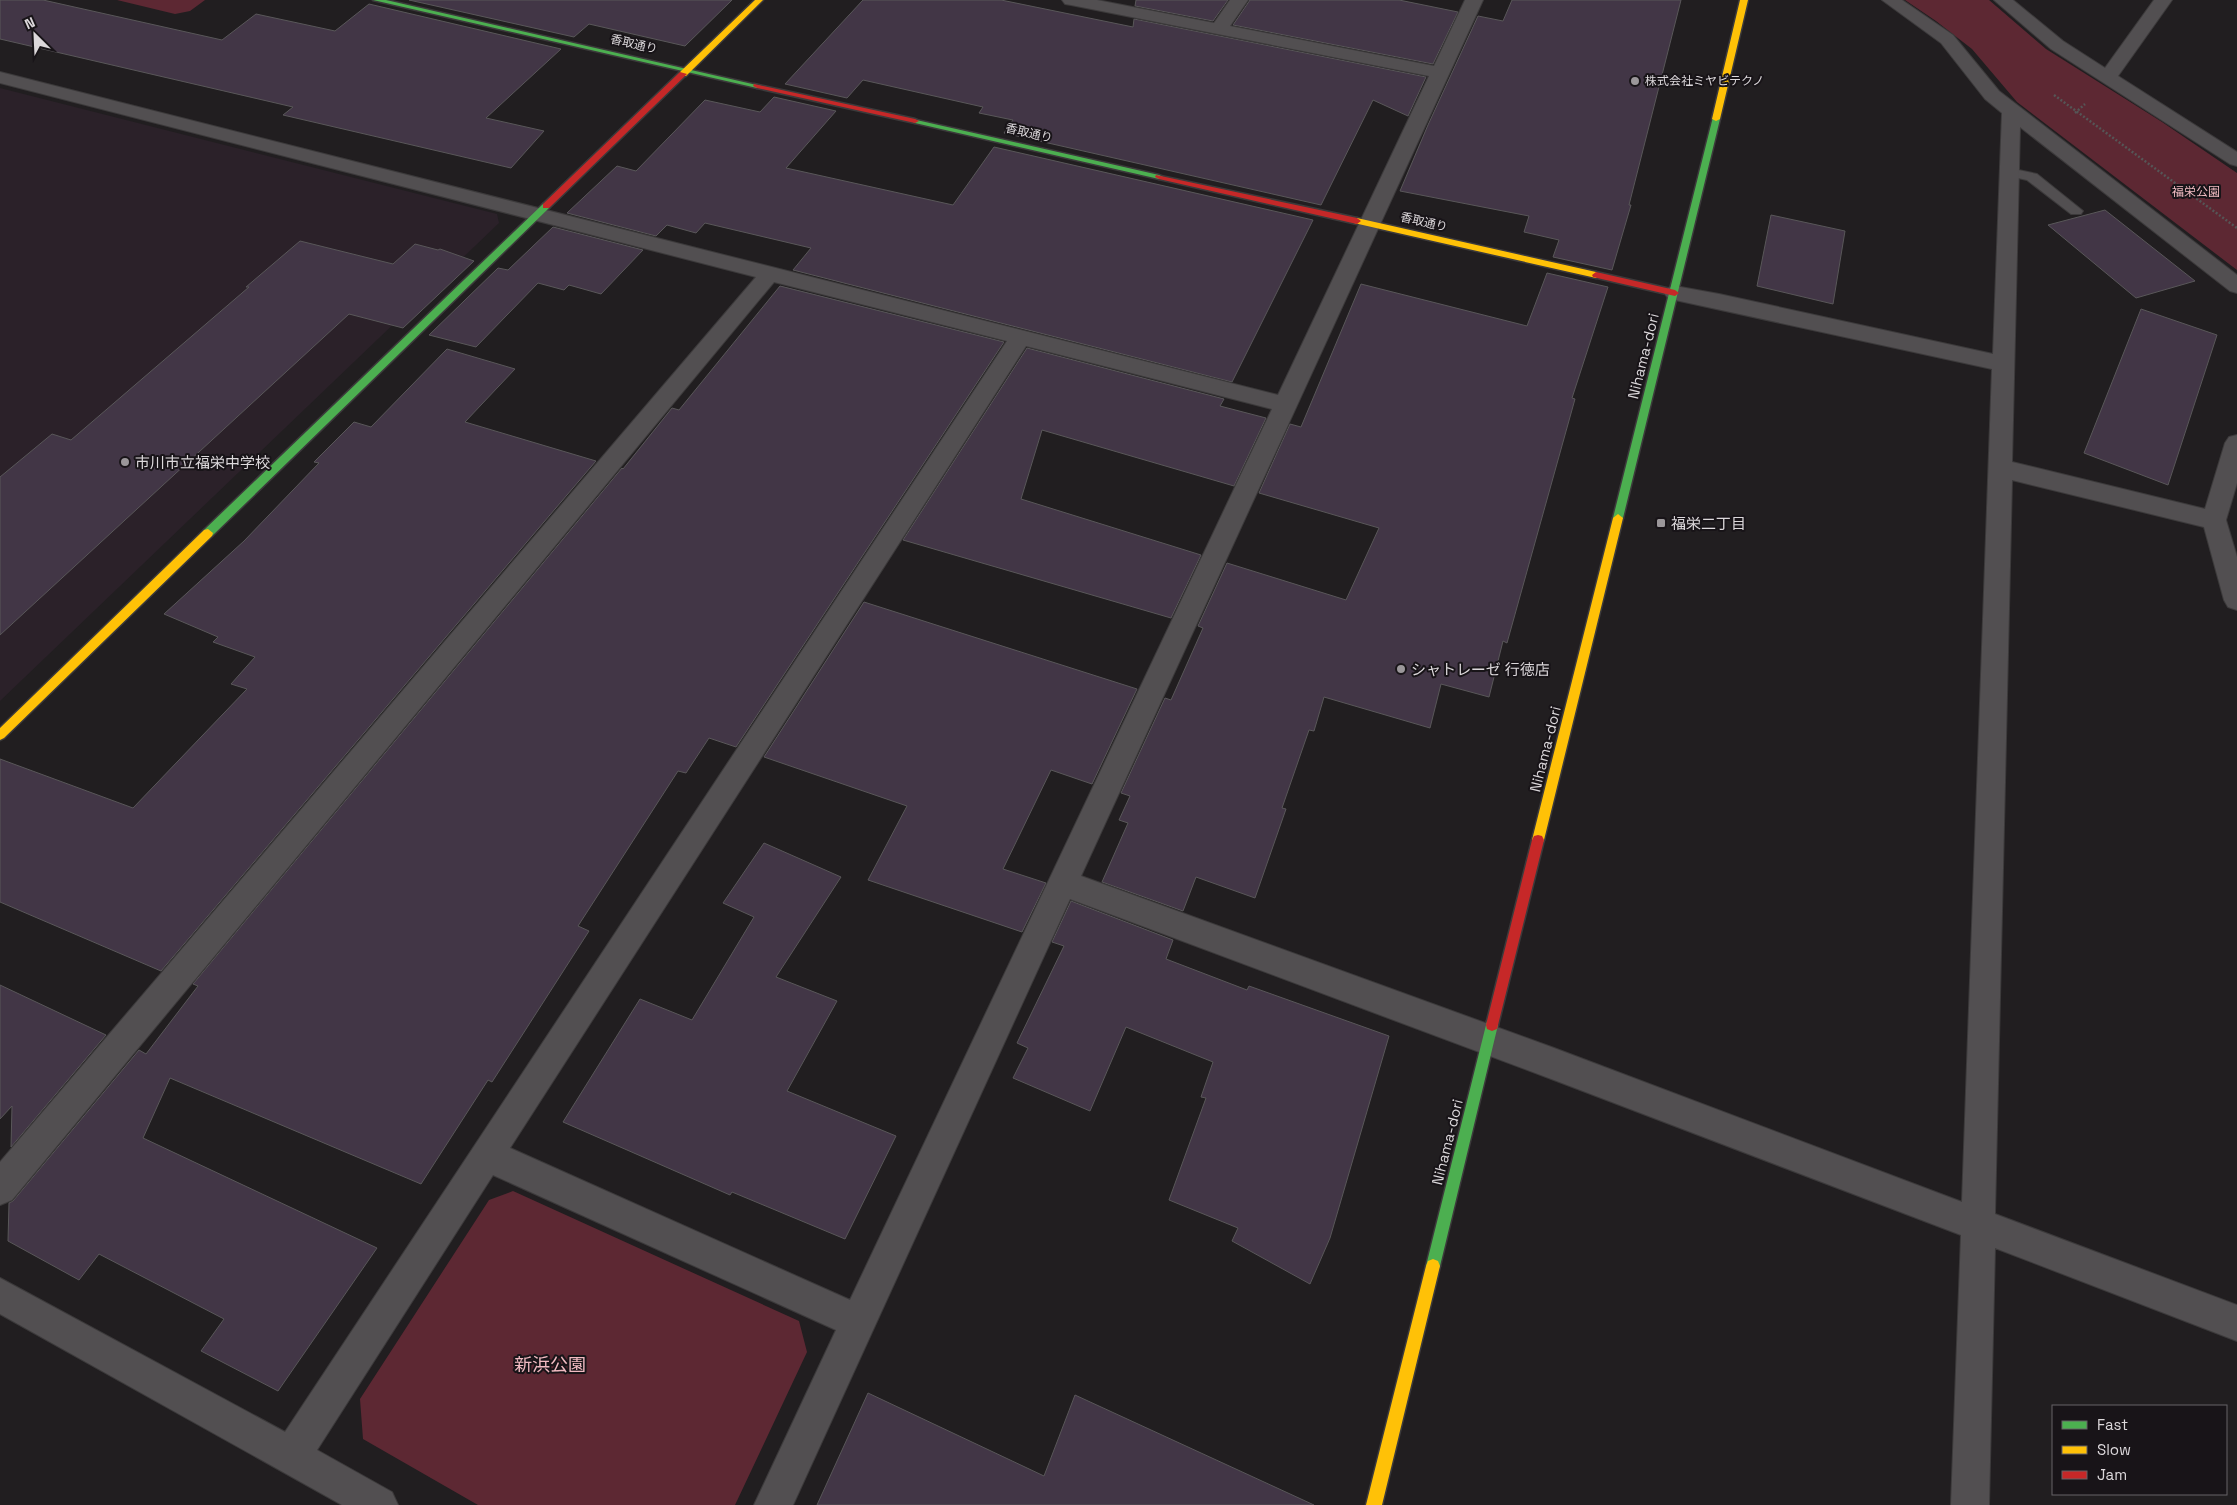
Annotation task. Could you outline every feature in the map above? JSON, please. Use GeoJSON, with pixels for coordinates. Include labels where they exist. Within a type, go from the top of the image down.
{"type":"FeatureCollection","features":[{"type":"Feature","properties":{"kind":"street","name":"香取通り"},"geometry":{"type":"LineString","coordinates":[[377,0],[1675,293]]}},
{"type":"Feature","properties":{"kind":"street"},"geometry":{"type":"LineString","coordinates":[[0,735],[759,0]]}},
{"type":"Feature","properties":{"kind":"street"},"geometry":{"type":"LineString","coordinates":[[1071,0],[1440,73]]}},
{"type":"Feature","properties":{"kind":"street"},"geometry":{"type":"LineString","coordinates":[[1219,30],[1239,0]]}},
{"type":"Feature","properties":{"kind":"street"},"geometry":{"type":"LineString","coordinates":[[773,1505],[1474,0]]}},
{"type":"Feature","properties":{"kind":"street","name":"Nihama-dori"},"geometry":{"type":"LineString","coordinates":[[1374,1505],[1487,1039],[1675,293],[1744,0]]}},
{"type":"Feature","properties":{"kind":"street"},"geometry":{"type":"LineString","coordinates":[[1891,0],[1947,39],[1992,95],[2011,111],[2237,286]]}},
{"type":"Feature","properties":{"kind":"street"},"geometry":{"type":"LineString","coordinates":[[2003,0],[2057,45],[2237,160]]}},
{"type":"Feature","properties":{"kind":"street"},"geometry":{"type":"LineString","coordinates":[[2107,78],[2163,0]]}},
{"type":"Feature","properties":{"kind":"street"},"geometry":{"type":"LineString","coordinates":[[0,77],[1286,405]]}},
{"type":"Feature","properties":{"kind":"street"},"geometry":{"type":"LineString","coordinates":[[1972,1504],[1978,1226],[2011,111]]}},
{"type":"Feature","properties":{"kind":"street"},"geometry":{"type":"LineString","coordinates":[[0,1188],[770,272]]}},
{"type":"Feature","properties":{"kind":"street"},"geometry":{"type":"LineString","coordinates":[[1675,293],[2003,364]]}},
{"type":"Feature","properties":{"kind":"street"},"geometry":{"type":"LineString","coordinates":[[291,1456],[1021,337]]}},
{"type":"Feature","properties":{"kind":"street"},"geometry":{"type":"LineString","coordinates":[[2237,443],[2214,520],[2237,600]]}},
{"type":"Feature","properties":{"kind":"street"},"geometry":{"type":"LineString","coordinates":[[2000,468],[2214,520]]}},
{"type":"Feature","properties":{"kind":"street"},"geometry":{"type":"LineString","coordinates":[[1063,883],[1487,1039],[2237,1323]]}},
{"type":"Feature","properties":{"kind":"street"},"geometry":{"type":"LineString","coordinates":[[487,1155],[859,1322]]}},
{"type":"Feature","properties":{"kind":"street"},"geometry":{"type":"LineString","coordinates":[[0,1294],[379,1505]]}},
{"type":"Feature","properties":{"kind":"lane"},"geometry":{"type":"LineString","coordinates":[[2009,172],[2032,177],[2076,211]]}},
{"type":"Feature","properties":{"kind":"path"},"geometry":{"type":"LineString","coordinates":[[2054,95],[2237,228]]}},
{"type":"Feature","properties":{"kind":"shaded area","name":"市川市立福栄中学校"},"geometry":{"type":"Polygon","coordinates":[[[0,88],[497,214],[499,223],[0,701],[0,88]]]}},
{"type":"Feature","properties":{"kind":"green space"},"geometry":{"type":"Polygon","coordinates":[[[117,0],[205,0],[190,11],[175,14],[117,0]]]}},
{"type":"Feature","properties":{"kind":"green space","name":"福栄公園"},"geometry":{"type":"Polygon","coordinates":[[[1905,0],[1989,0],[2046,49],[2162,122],[2237,173],[2237,270],[2017,102],[1972,49],[1905,0]]]}},
{"type":"Feature","properties":{"kind":"green space","name":"新浜公園"},"geometry":{"type":"Polygon","coordinates":[[[513,1191],[799,1321],[807,1352],[735,1505],[478,1505],[363,1439],[360,1399],[489,1200],[513,1191]]]}},
{"type":"Feature","properties":{"kind":"building"},"geometry":{"type":"Polygon","coordinates":[[[0,0],[43,0],[222,40],[256,14],[335,31],[369,4],[561,49],[486,118],[544,131],[511,168],[283,115],[293,107],[0,39],[0,0]]]}},
{"type":"Feature","properties":{"kind":"building"},"geometry":{"type":"Polygon","coordinates":[[[409,0],[732,0],[685,46],[589,24],[574,37],[409,0]]]}},
{"type":"Feature","properties":{"kind":"building"},"geometry":{"type":"Polygon","coordinates":[[[863,0],[1001,0],[1133,27],[1134,19],[1426,77],[1408,116],[1373,100],[1321,205],[1004,133],[1013,120],[979,113],[983,107],[863,80],[847,98],[785,84],[863,0]]]}},
{"type":"Feature","properties":{"kind":"building"},"geometry":{"type":"Polygon","coordinates":[[[1136,0],[1228,0],[1213,21],[1135,6],[1136,0]]]}},
{"type":"Feature","properties":{"kind":"building"},"geometry":{"type":"Polygon","coordinates":[[[1250,0],[1399,0],[1458,12],[1433,64],[1233,25],[1250,0]]]}},
{"type":"Feature","properties":{"kind":"building"},"geometry":{"type":"Polygon","coordinates":[[[1512,0],[1681,0],[1629,205],[1631,205],[1612,270],[1553,257],[1559,240],[1524,232],[1529,216],[1400,191],[1478,16],[1503,21],[1512,0]]]}},
{"type":"Feature","properties":{"kind":"building"},"geometry":{"type":"Polygon","coordinates":[[[774,97],[836,111],[786,168],[953,205],[994,147],[1313,220],[1232,382],[793,270],[811,248],[705,223],[696,233],[667,225],[656,236],[567,213],[617,166],[636,171],[705,100],[760,112],[774,97]]]}},
{"type":"Feature","properties":{"kind":"building"},"geometry":{"type":"Polygon","coordinates":[[[2105,210],[2195,281],[2136,298],[2048,225],[2105,210]]]}},
{"type":"Feature","properties":{"kind":"building"},"geometry":{"type":"Polygon","coordinates":[[[1771,215],[1845,231],[1833,304],[1757,286],[1771,215]]]}},
{"type":"Feature","properties":{"kind":"building"},"geometry":{"type":"Polygon","coordinates":[[[553,227],[643,250],[601,294],[569,285],[564,290],[538,283],[476,347],[429,335],[498,268],[508,270],[553,227]]]}},
{"type":"Feature","properties":{"kind":"building"},"geometry":{"type":"Polygon","coordinates":[[[300,241],[393,264],[415,244],[440,249],[474,261],[403,328],[349,314],[0,635],[0,477],[52,434],[71,440],[300,241]]]}},
{"type":"Feature","properties":{"kind":"building"},"geometry":{"type":"Polygon","coordinates":[[[1547,273],[1608,287],[1572,398],[1575,399],[1507,643],[1503,641],[1489,697],[1441,684],[1430,728],[1324,697],[1314,731],[1309,730],[1282,808],[1286,809],[1255,898],[1196,877],[1183,911],[1102,882],[1128,823],[1119,820],[1130,796],[1121,793],[1165,698],[1171,700],[1203,628],[1198,626],[1227,563],[1346,600],[1379,528],[1259,493],[1290,424],[1301,427],[1361,284],[1527,326],[1547,273]]]}},
{"type":"Feature","properties":{"kind":"building"},"geometry":{"type":"Polygon","coordinates":[[[780,286],[1004,342],[736,747],[709,738],[686,773],[678,771],[578,926],[589,931],[492,1082],[488,1080],[421,1184],[170,1078],[143,1138],[377,1248],[278,1391],[201,1351],[224,1319],[99,1254],[79,1280],[8,1241],[9,1203],[13,1201],[139,1050],[146,1054],[198,986],[193,984],[672,408],[679,410],[780,286]]]}},
{"type":"Feature","properties":{"kind":"building"},"geometry":{"type":"Polygon","coordinates":[[[2141,309],[2217,335],[2168,485],[2084,453],[2141,309]]]}},
{"type":"Feature","properties":{"kind":"building"},"geometry":{"type":"Polygon","coordinates":[[[1027,348],[1224,399],[1220,406],[1266,418],[1234,486],[1042,430],[1021,499],[1201,555],[1171,618],[903,540],[1027,348]]]}},
{"type":"Feature","properties":{"kind":"building"},"geometry":{"type":"Polygon","coordinates":[[[447,349],[515,369],[465,422],[596,461],[161,971],[0,902],[0,759],[133,808],[247,689],[231,684],[255,657],[213,642],[218,637],[164,614],[244,541],[319,463],[314,462],[354,422],[371,427],[447,349]]]}},
{"type":"Feature","properties":{"kind":"building"},"geometry":{"type":"Polygon","coordinates":[[[864,602],[1137,689],[1092,784],[1051,770],[1003,869],[1046,883],[1022,932],[868,880],[907,806],[764,757],[864,602]]]}},
{"type":"Feature","properties":{"kind":"building"},"geometry":{"type":"Polygon","coordinates":[[[764,843],[841,877],[776,977],[837,1001],[787,1091],[896,1136],[845,1239],[732,1192],[730,1195],[563,1122],[640,999],[692,1020],[754,917],[723,903],[764,843]]]}},
{"type":"Feature","properties":{"kind":"building"},"geometry":{"type":"Polygon","coordinates":[[[1071,901],[1173,940],[1166,959],[1247,990],[1249,986],[1389,1036],[1330,1238],[1310,1284],[1232,1241],[1238,1228],[1169,1200],[1206,1098],[1201,1097],[1213,1062],[1126,1027],[1090,1111],[1013,1078],[1028,1048],[1017,1043],[1064,946],[1052,942],[1071,901]]]}},
{"type":"Feature","properties":{"kind":"building"},"geometry":{"type":"Polygon","coordinates":[[[0,985],[106,1035],[11,1147],[12,1106],[0,1119],[0,985]]]}},
{"type":"Feature","properties":{"kind":"building"},"geometry":{"type":"Polygon","coordinates":[[[868,1393],[1044,1476],[1075,1395],[1314,1505],[817,1505],[868,1393]]]}},
{"type":"Feature","properties":{"kind":"traffic: fast"},"geometry":{"type":"LineString","coordinates":[[377,0],[757,86]]}},
{"type":"Feature","properties":{"kind":"traffic: fast"},"geometry":{"type":"LineString","coordinates":[[1618,518],[1716,119]]}},
{"type":"Feature","properties":{"kind":"traffic: fast"},"geometry":{"type":"LineString","coordinates":[[915,121],[1159,177]]}},
{"type":"Feature","properties":{"kind":"traffic: fast"},"geometry":{"type":"LineString","coordinates":[[208,533],[546,206]]}},
{"type":"Feature","properties":{"kind":"traffic: fast"},"geometry":{"type":"LineString","coordinates":[[1433,1266],[1492,1025]]}},
{"type":"Feature","properties":{"kind":"traffic: slow"},"geometry":{"type":"LineString","coordinates":[[683,74],[759,0]]}},
{"type":"Feature","properties":{"kind":"traffic: slow"},"geometry":{"type":"LineString","coordinates":[[1716,119],[1744,0]]}},
{"type":"Feature","properties":{"kind":"traffic: slow"},"geometry":{"type":"LineString","coordinates":[[1357,221],[1596,275]]}},
{"type":"Feature","properties":{"kind":"traffic: slow"},"geometry":{"type":"LineString","coordinates":[[1538,840],[1618,518]]}},
{"type":"Feature","properties":{"kind":"traffic: slow"},"geometry":{"type":"LineString","coordinates":[[0,735],[208,533]]}},
{"type":"Feature","properties":{"kind":"traffic: slow"},"geometry":{"type":"LineString","coordinates":[[1374,1505],[1433,1266]]}},
{"type":"Feature","properties":{"kind":"traffic: jam"},"geometry":{"type":"LineString","coordinates":[[546,206],[683,74]]}},
{"type":"Feature","properties":{"kind":"traffic: jam"},"geometry":{"type":"LineString","coordinates":[[757,86],[915,121]]}},
{"type":"Feature","properties":{"kind":"traffic: jam"},"geometry":{"type":"LineString","coordinates":[[1159,177],[1357,221]]}},
{"type":"Feature","properties":{"kind":"traffic: jam"},"geometry":{"type":"LineString","coordinates":[[1596,275],[1675,293]]}},
{"type":"Feature","properties":{"kind":"traffic: jam"},"geometry":{"type":"LineString","coordinates":[[1492,1025],[1538,840]]}},
{"type":"Feature","properties":{"kind":"place","name":"株式会社ミヤビテクノ"},"geometry":{"type":"Point","coordinates":[1635,81]}},
{"type":"Feature","properties":{"kind":"place","name":"市川市立福栄中学校"},"geometry":{"type":"Point","coordinates":[125,462]}},
{"type":"Feature","properties":{"kind":"place","name":"福栄二丁目"},"geometry":{"type":"Point","coordinates":[1661,523]}},
{"type":"Feature","properties":{"kind":"place","name":"シャトレーゼ 行徳店"},"geometry":{"type":"Point","coordinates":[1401,669]}}]}
